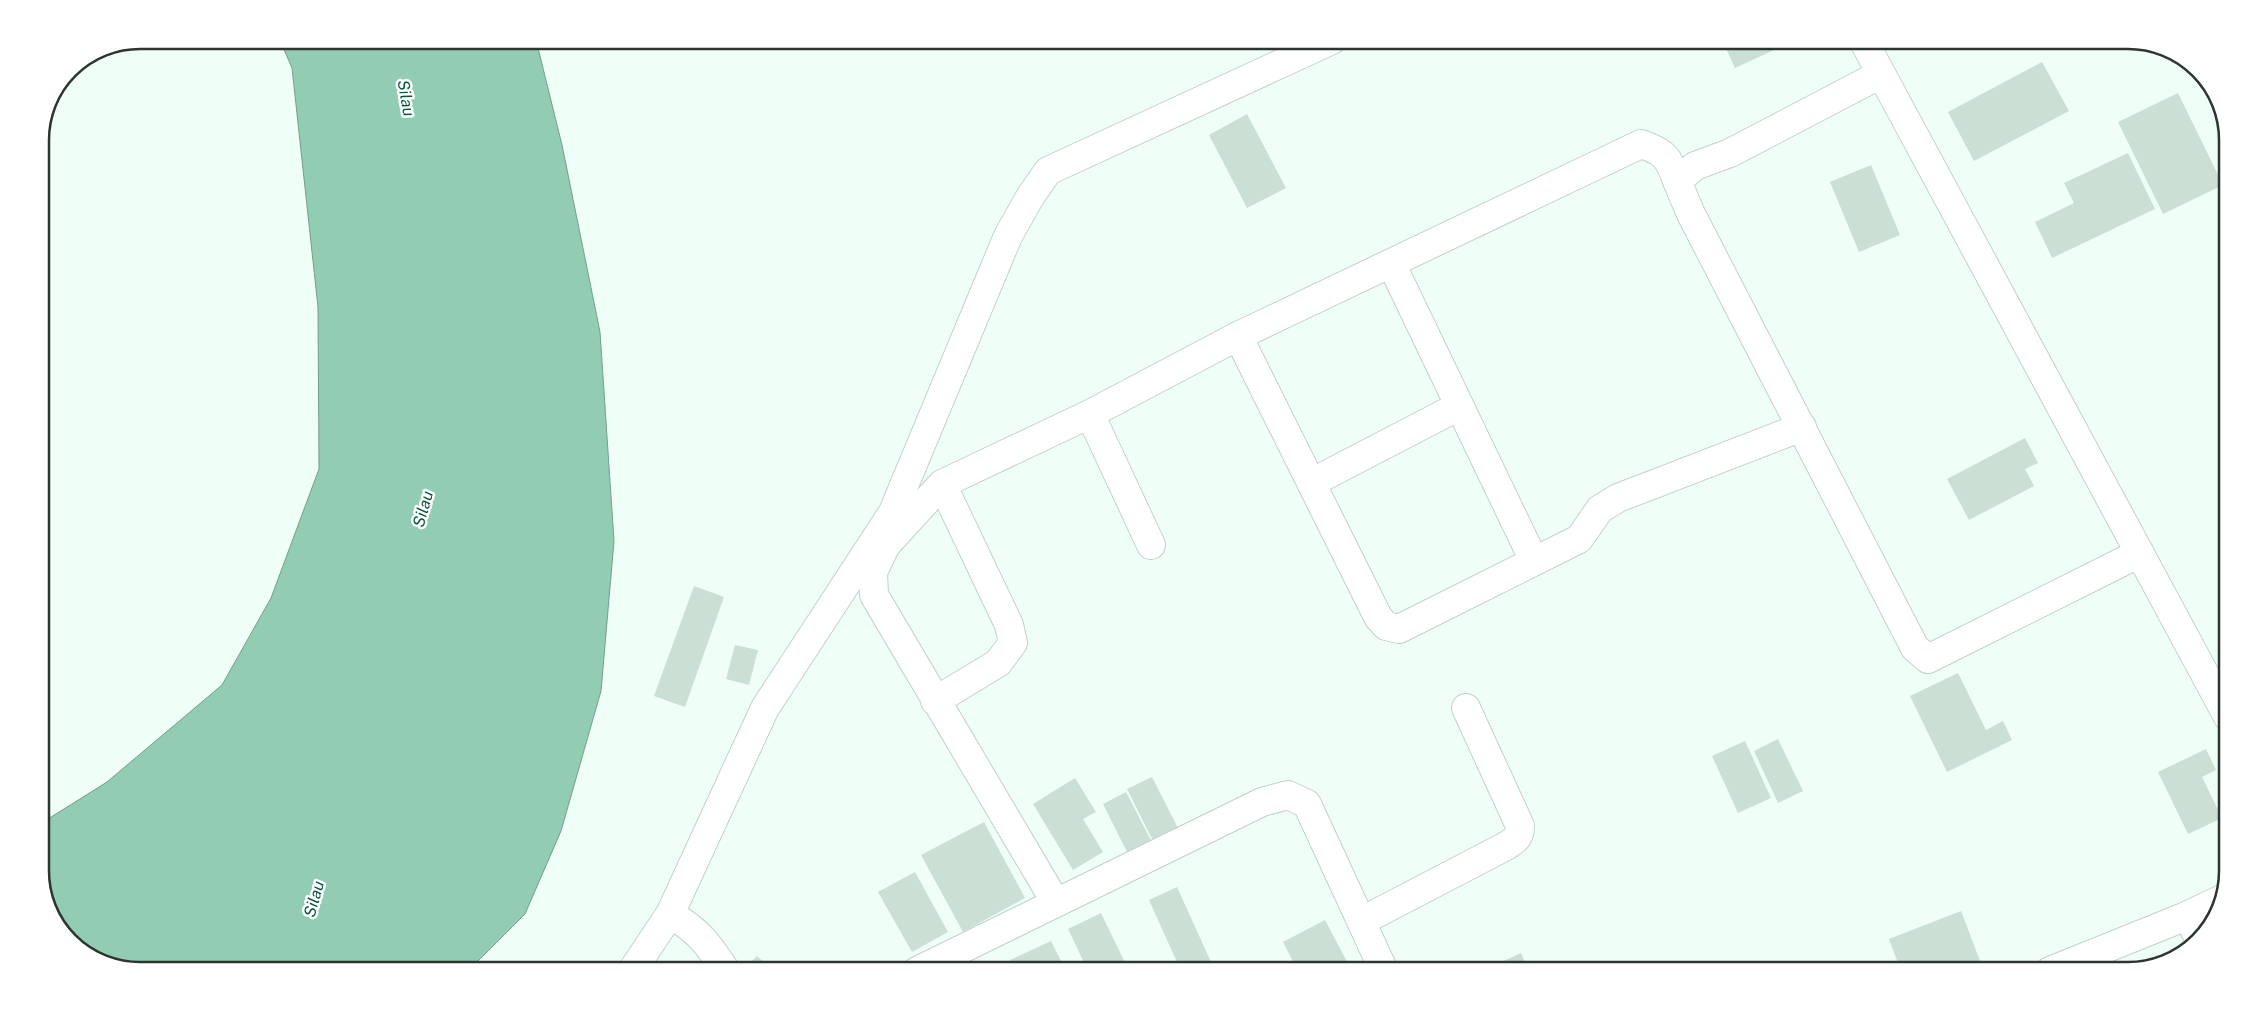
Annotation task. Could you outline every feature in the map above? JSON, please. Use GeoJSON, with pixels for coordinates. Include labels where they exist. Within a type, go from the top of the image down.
{"type":"FeatureCollection","features":[{"type":"Feature","properties":{"kind":"street"},"geometry":{"type":"LineString","coordinates":[[638,962],[670,914],[765,708],[892,512],[1008,236],[1030,196],[1048,171],[1312,49]]}},
{"type":"Feature","properties":{"kind":"street"},"geometry":{"type":"LineString","coordinates":[[1868,49],[2219,700]]}},
{"type":"Feature","properties":{"kind":"street"},"geometry":{"type":"LineString","coordinates":[[1677,181],[1695,166],[1730,152],[1881,74]]}},
{"type":"Feature","properties":{"kind":"street"},"geometry":{"type":"LineString","coordinates":[[1056,903],[874,595],[873,572],[886,545],[942,484],[1090,414],[1238,336],[1641,144],[1658,150],[1670,161],[1691,214],[1915,648],[1928,659],[2140,554]]}},
{"type":"Feature","properties":{"kind":"street"},"geometry":{"type":"LineString","coordinates":[[1391,263],[1534,561]]}},
{"type":"Feature","properties":{"kind":"street"},"geometry":{"type":"LineString","coordinates":[[1238,336],[1378,618],[1386,626],[1398,629],[1579,539],[1600,509],[1618,498],[1802,427]]}},
{"type":"Feature","properties":{"kind":"street"},"geometry":{"type":"LineString","coordinates":[[1311,483],[1459,406]]}},
{"type":"Feature","properties":{"kind":"street"},"geometry":{"type":"LineString","coordinates":[[1090,414],[1151,545]]}},
{"type":"Feature","properties":{"kind":"street"},"geometry":{"type":"LineString","coordinates":[[936,701],[998,663],[1013,643],[1009,625],[942,484]]}},
{"type":"Feature","properties":{"kind":"street"},"geometry":{"type":"LineString","coordinates":[[1362,921],[1517,840],[1520,834],[1520,826],[1466,708]]}},
{"type":"Feature","properties":{"kind":"street"},"geometry":{"type":"LineString","coordinates":[[935,962],[1262,802],[1288,795],[1307,804],[1380,962]]}},
{"type":"Feature","properties":{"kind":"street"},"geometry":{"type":"LineString","coordinates":[[2079,962],[2189,928],[2211,908]]}},
{"type":"Feature","properties":{"kind":"street"},"geometry":{"type":"LineString","coordinates":[[670,914],[692,927],[707,942],[720,962]]}},
{"type":"Feature","properties":{"kind":"water","name":"Silau"},"geometry":{"type":"Polygon","coordinates":[[[284,49],[538,49],[562,145],[600,332],[614,541],[601,691],[561,831],[525,914],[477,962],[134,962],[116,959],[94,950],[68,927],[56,906],[51,889],[49,877],[49,818],[107,782],[222,685],[271,598],[319,469],[318,307],[292,68],[284,49]]]}},
{"type":"Feature","properties":{"kind":"building"},"geometry":{"type":"Polygon","coordinates":[[[1726,49],[1776,49],[1735,68],[1726,49]]]}},
{"type":"Feature","properties":{"kind":"building"},"geometry":{"type":"Polygon","coordinates":[[[2042,62],[2069,111],[1974,161],[1948,112],[2042,62]]]}},
{"type":"Feature","properties":{"kind":"building"},"geometry":{"type":"Polygon","coordinates":[[[2178,93],[2219,177],[2219,187],[2163,214],[2118,122],[2178,93]]]}},
{"type":"Feature","properties":{"kind":"building"},"geometry":{"type":"Polygon","coordinates":[[[1247,114],[1286,188],[1247,208],[1209,135],[1247,114]]]}},
{"type":"Feature","properties":{"kind":"building"},"geometry":{"type":"Polygon","coordinates":[[[2128,153],[2155,209],[2052,258],[2035,222],[2074,203],[2064,183],[2128,153]]]}},
{"type":"Feature","properties":{"kind":"building"},"geometry":{"type":"Polygon","coordinates":[[[1871,165],[1900,235],[1859,252],[1830,182],[1871,165]]]}},
{"type":"Feature","properties":{"kind":"building"},"geometry":{"type":"Polygon","coordinates":[[[2025,438],[2038,463],[2025,469],[2034,486],[1969,520],[1947,479],[2025,438]]]}},
{"type":"Feature","properties":{"kind":"building"},"geometry":{"type":"Polygon","coordinates":[[[694,586],[724,597],[685,707],[654,696],[694,586]]]}},
{"type":"Feature","properties":{"kind":"building"},"geometry":{"type":"Polygon","coordinates":[[[735,645],[758,650],[749,685],[726,679],[735,645]]]}},
{"type":"Feature","properties":{"kind":"building"},"geometry":{"type":"Polygon","coordinates":[[[1958,673],[1986,730],[2003,721],[2012,740],[1947,772],[1910,696],[1958,673]]]}},
{"type":"Feature","properties":{"kind":"building"},"geometry":{"type":"Polygon","coordinates":[[[1778,739],[1803,791],[1778,803],[1754,751],[1778,739]]]}},
{"type":"Feature","properties":{"kind":"building"},"geometry":{"type":"Polygon","coordinates":[[[1745,741],[1771,798],[1738,813],[1712,756],[1745,741]]]}},
{"type":"Feature","properties":{"kind":"building"},"geometry":{"type":"Polygon","coordinates":[[[2206,749],[2216,770],[2202,777],[2219,812],[2219,819],[2188,834],[2158,772],[2206,749]]]}},
{"type":"Feature","properties":{"kind":"building"},"geometry":{"type":"Polygon","coordinates":[[[1152,777],[1179,830],[1154,843],[1127,789],[1152,777]]]}},
{"type":"Feature","properties":{"kind":"building"},"geometry":{"type":"Polygon","coordinates":[[[1075,778],[1096,812],[1083,819],[1103,852],[1073,870],[1033,804],[1075,778]]]}},
{"type":"Feature","properties":{"kind":"building"},"geometry":{"type":"Polygon","coordinates":[[[1126,792],[1156,850],[1132,862],[1103,804],[1126,792]]]}},
{"type":"Feature","properties":{"kind":"building"},"geometry":{"type":"Polygon","coordinates":[[[984,822],[1025,898],[963,932],[921,855],[984,822]]]}},
{"type":"Feature","properties":{"kind":"building"},"geometry":{"type":"Polygon","coordinates":[[[915,872],[948,932],[912,952],[878,892],[915,872]]]}},
{"type":"Feature","properties":{"kind":"building"},"geometry":{"type":"Polygon","coordinates":[[[1177,887],[1211,962],[1177,962],[1149,900],[1177,887]]]}},
{"type":"Feature","properties":{"kind":"building"},"geometry":{"type":"Polygon","coordinates":[[[1961,911],[1980,962],[1898,962],[1889,939],[1961,911]]]}},
{"type":"Feature","properties":{"kind":"building"},"geometry":{"type":"Polygon","coordinates":[[[1101,913],[1125,962],[1084,962],[1068,929],[1101,913]]]}},
{"type":"Feature","properties":{"kind":"building"},"geometry":{"type":"Polygon","coordinates":[[[1325,920],[1347,962],[1293,962],[1283,942],[1325,920]]]}},
{"type":"Feature","properties":{"kind":"building"},"geometry":{"type":"Polygon","coordinates":[[[1051,941],[1062,962],[1011,962],[1010,960],[1051,941]]]}},
{"type":"Feature","properties":{"kind":"building"},"geometry":{"type":"Polygon","coordinates":[[[1521,953],[1525,962],[1502,962],[1521,953]]]}},
{"type":"Feature","properties":{"kind":"building"},"geometry":{"type":"Polygon","coordinates":[[[757,956],[763,962],[751,962],[757,956]]]}}]}
